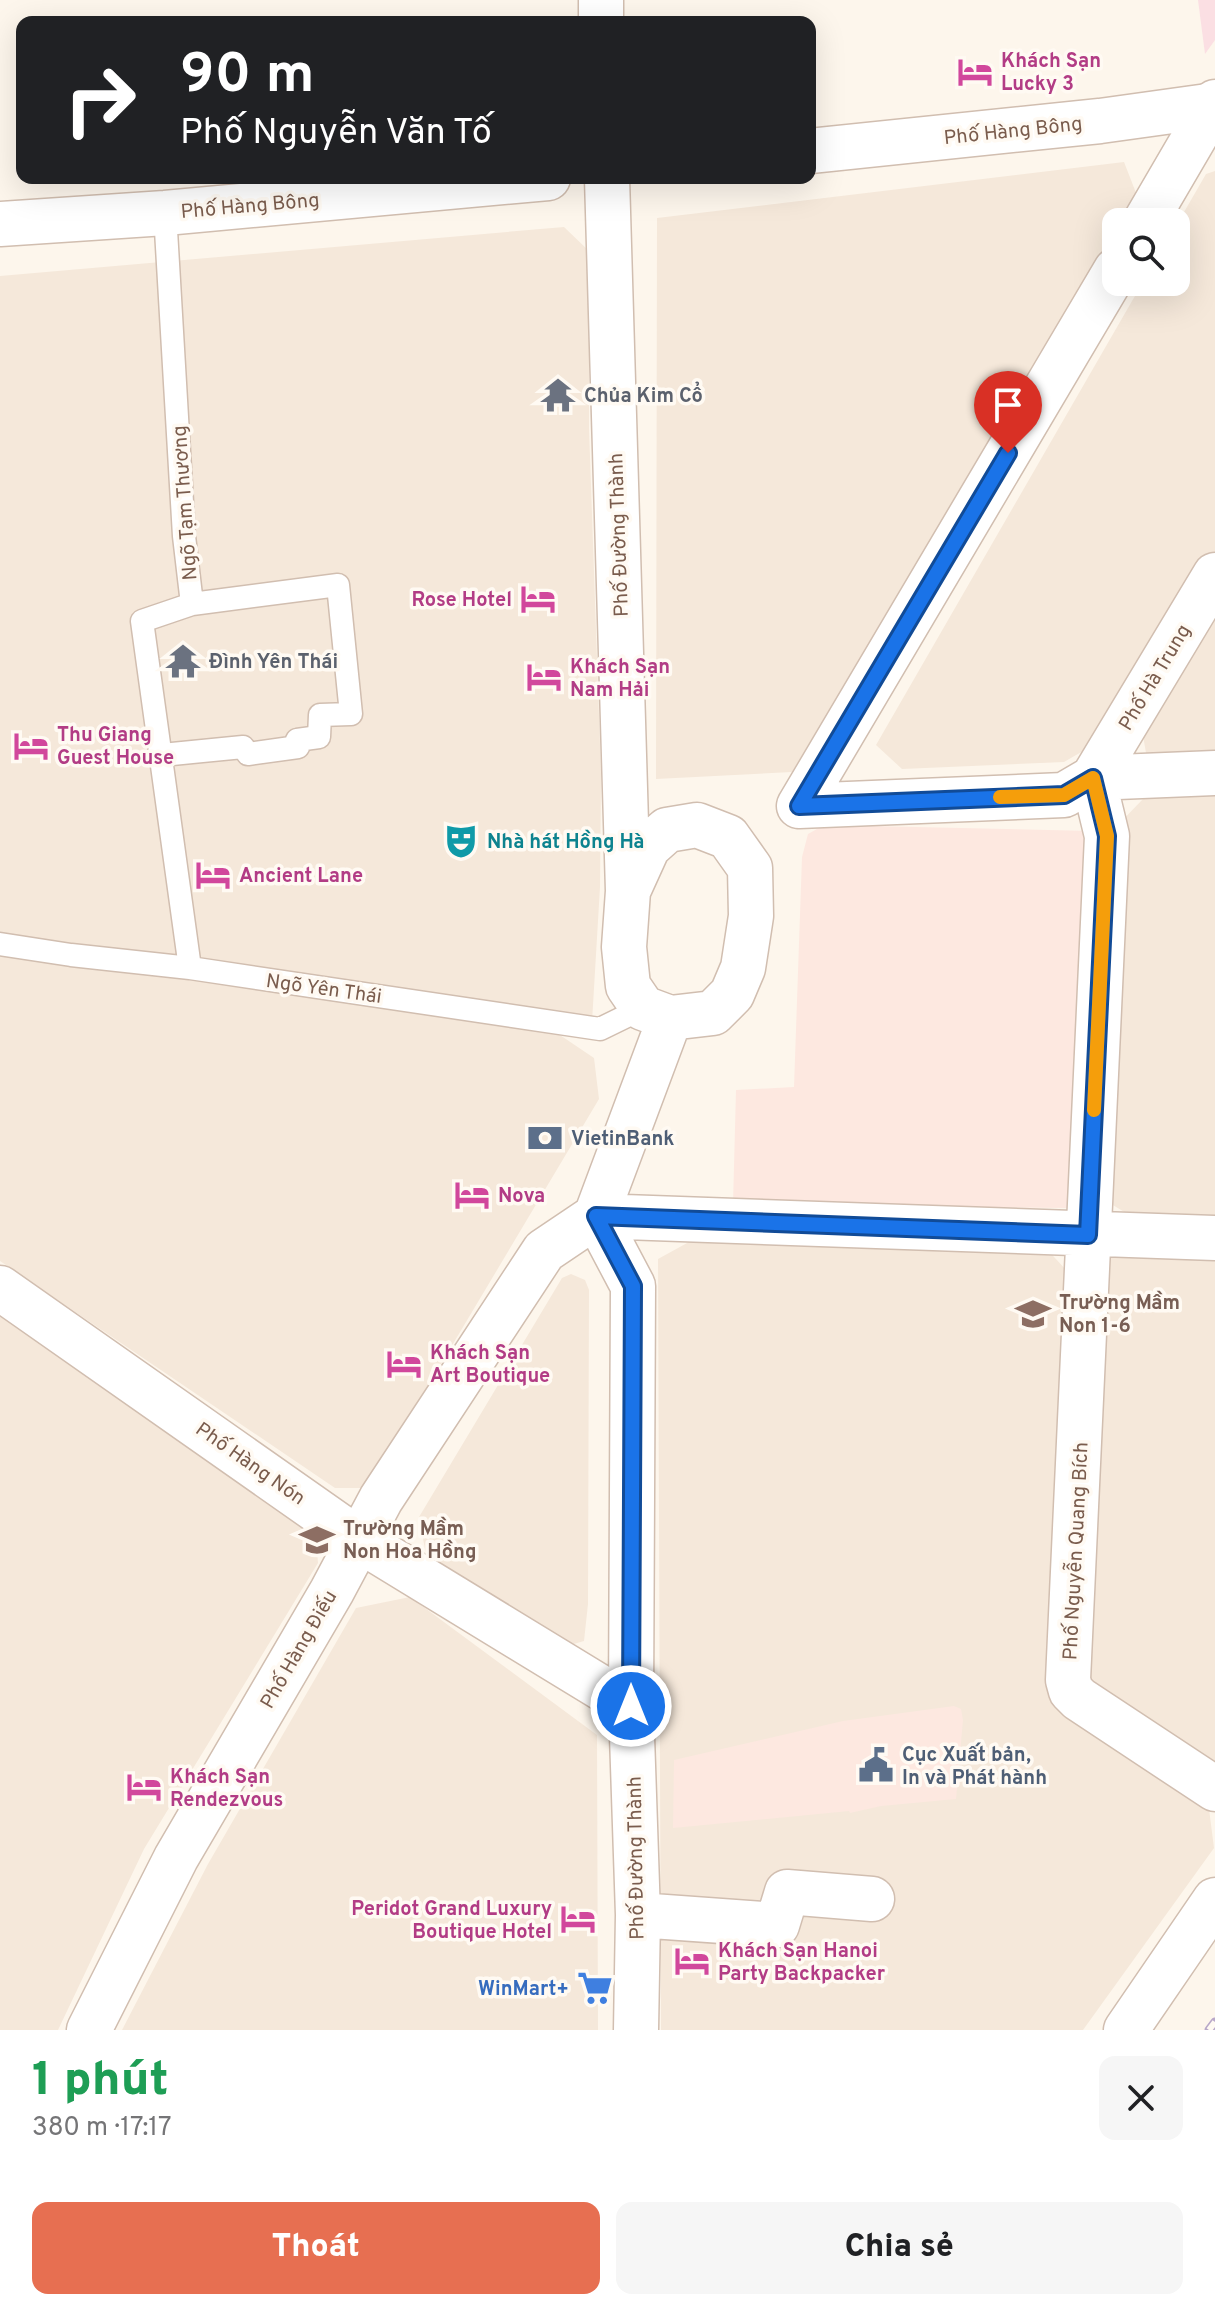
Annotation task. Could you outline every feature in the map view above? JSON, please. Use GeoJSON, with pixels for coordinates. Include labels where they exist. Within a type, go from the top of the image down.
{"type":"FeatureCollection","features":[{"type":"Feature","properties":{"kind":"street","name":"Phố Hàng Bông"},"geometry":{"type":"LineString","coordinates":[[816,150],[1100,121],[1214,104]]}},
{"type":"Feature","properties":{"kind":"street"},"geometry":{"type":"LineString","coordinates":[[1153,208],[1214,104]]}},
{"type":"Feature","properties":{"kind":"street","name":"Phố Hàng Bông"},"geometry":{"type":"LineString","coordinates":[[0,224],[165,213],[482,184]]}},
{"type":"Feature","properties":{"kind":"street","name":"Phố Đường Thành"},"geometry":{"type":"LineString","coordinates":[[607,184],[628,891]]}},
{"type":"Feature","properties":{"kind":"street"},"geometry":{"type":"LineString","coordinates":[[1102,294],[799,806],[1064,795],[1093,778],[1215,773]]}},
{"type":"Feature","properties":{"kind":"street","name":"Phố Hà Trung"},"geometry":{"type":"LineString","coordinates":[[1093,778],[1215,575]]}},
{"type":"Feature","properties":{"kind":"street","name":"Phố Nguyễn Quang Bích"},"geometry":{"type":"LineString","coordinates":[[1093,778],[1107,836],[1068,1680],[1071,1691],[1079,1699],[1215,1789]]}},
{"type":"Feature","properties":{"kind":"street"},"geometry":{"type":"LineString","coordinates":[[697,825],[728,837],[750,868],[751,916],[743,968],[732,994],[713,1013],[657,1013],[628,986],[624,947],[628,891],[648,847],[667,830],[697,825]]}},
{"type":"Feature","properties":{"kind":"street"},"geometry":{"type":"LineString","coordinates":[[657,1013],[596,1216],[1215,1238]]}},
{"type":"Feature","properties":{"kind":"street","name":"Phố Đường Thành"},"geometry":{"type":"LineString","coordinates":[[596,1216],[633,1286],[631,1706],[638,1915],[636,2030]]}},
{"type":"Feature","properties":{"kind":"street","name":"Phố Hàng Điếu"},"geometry":{"type":"LineString","coordinates":[[89,2030],[176,1858],[332,1591],[381,1499],[544,1251],[596,1216]]}},
{"type":"Feature","properties":{"kind":"street","name":"Phố Hàng Nón"},"geometry":{"type":"LineString","coordinates":[[0,1288],[359,1540],[631,1706]]}},
{"type":"Feature","properties":{"kind":"street"},"geometry":{"type":"LineString","coordinates":[[638,1915],[777,1925],[787,1892],[872,1899]]}},
{"type":"Feature","properties":{"kind":"street"},"geometry":{"type":"LineString","coordinates":[[1126,2030],[1215,1900]]}},
{"type":"Feature","properties":{"kind":"lane","name":"Ngõ Tạm Thương"},"geometry":{"type":"LineString","coordinates":[[165,213],[184,536],[192,604],[142,621],[190,968]]}},
{"type":"Feature","properties":{"kind":"lane"},"geometry":{"type":"LineString","coordinates":[[162,755],[243,747],[248,754],[298,747],[297,740],[319,737],[320,715],[351,714],[338,585],[192,604]]}},
{"type":"Feature","properties":{"kind":"lane","name":"Ngõ Yên Thái"},"geometry":{"type":"LineString","coordinates":[[0,944],[190,968],[600,1029],[657,1013]]}},
{"type":"Feature","properties":{"kind":"shaded area"},"geometry":{"type":"Polygon","coordinates":[[[1198,0],[1215,0],[1215,40],[1205,54],[1198,0]]]}},
{"type":"Feature","properties":{"kind":"shaded area"},"geometry":{"type":"Polygon","coordinates":[[[1124,162],[1138,198],[1132,208],[1102,208],[1102,258],[792,772],[656,779],[657,218],[1124,162]]]}},
{"type":"Feature","properties":{"kind":"shaded area"},"geometry":{"type":"Polygon","coordinates":[[[1215,171],[1215,552],[1090,747],[1064,762],[902,769],[876,745],[1135,296],[1190,296],[1190,208],[1186,208],[1206,174],[1215,171]]]}},
{"type":"Feature","properties":{"kind":"shaded area"},"geometry":{"type":"Polygon","coordinates":[[[564,227],[589,251],[589,428],[601,774],[600,887],[592,1022],[0,938],[0,276],[564,227]]]}},
{"type":"Feature","properties":{"kind":"shaded area"},"geometry":{"type":"Polygon","coordinates":[[[1215,599],[1215,750],[1146,753],[1140,718],[1215,599]]]}},
{"type":"Feature","properties":{"kind":"shaded area"},"geometry":{"type":"Polygon","coordinates":[[[1215,794],[1215,1215],[1126,1213],[1098,1196],[1113,830],[1144,798],[1215,794]]]}},
{"type":"Feature","properties":{"kind":"shaded area"},"geometry":{"type":"Polygon","coordinates":[[[824,825],[1092,831],[1068,1208],[733,1204],[736,1090],[794,1087],[802,857],[808,834],[824,825]]]}},
{"type":"Feature","properties":{"kind":"shaded area"},"geometry":{"type":"Polygon","coordinates":[[[0,953],[551,1029],[594,1058],[599,1099],[367,1488],[335,1488],[0,1261],[0,953]]]}},
{"type":"Feature","properties":{"kind":"shaded area"},"geometry":{"type":"Polygon","coordinates":[[[698,1237],[1043,1245],[1067,1271],[1055,1692],[1208,1801],[1214,1848],[1083,2030],[661,2030],[658,1259],[698,1237]]]}},
{"type":"Feature","properties":{"kind":"shaded area"},"geometry":{"type":"Polygon","coordinates":[[[1215,1248],[1215,1772],[1086,1684],[1110,1250],[1215,1248]]]}},
{"type":"Feature","properties":{"kind":"shaded area"},"geometry":{"type":"Polygon","coordinates":[[[571,1274],[585,1280],[589,1290],[588,1604],[584,1641],[560,1648],[427,1560],[419,1517],[562,1278],[571,1274]]]}},
{"type":"Feature","properties":{"kind":"shaded area"},"geometry":{"type":"Polygon","coordinates":[[[2,1315],[27,1335],[315,1525],[318,1563],[144,1849],[58,2030],[0,2030],[2,1315]]]}},
{"type":"Feature","properties":{"kind":"shaded area"},"geometry":{"type":"Polygon","coordinates":[[[410,1597],[597,1735],[598,2030],[122,2030],[208,1864],[356,1608],[410,1597]]]}},
{"type":"Feature","properties":{"kind":"shaded area"},"geometry":{"type":"Polygon","coordinates":[[[954,1706],[961,1709],[963,1720],[956,1799],[881,1806],[850,1813],[673,1828],[674,1760],[843,1721],[954,1706]]]}},
{"type":"Feature","properties":{"kind":"railway"},"geometry":{"type":"LineString","coordinates":[[1209,2030],[1215,2022]]}},
{"type":"Feature","properties":{"kind":"slow traffic"},"geometry":{"type":"LineString","coordinates":[[1000,797],[1064,795],[1093,778],[1107,836],[1094,1110]]}},
{"type":"Feature","properties":{"kind":"place","name":"Khách Sạn Lucky 3"},"geometry":{"type":"Point","coordinates":[975,72]}},
{"type":"Feature","properties":{"kind":"place","name":"Chủa Kim Cổ"},"geometry":{"type":"Point","coordinates":[558,395]}},
{"type":"Feature","properties":{"kind":"place","name":"Rose Hotel"},"geometry":{"type":"Point","coordinates":[538,599]}},
{"type":"Feature","properties":{"kind":"place","name":"Đình Yên Thái"},"geometry":{"type":"Point","coordinates":[183,661]}},
{"type":"Feature","properties":{"kind":"place","name":"Khách Sạn Nam Hải"},"geometry":{"type":"Point","coordinates":[544,677]}},
{"type":"Feature","properties":{"kind":"place","name":"Thu Giang Guest House"},"geometry":{"type":"Point","coordinates":[31,746]}},
{"type":"Feature","properties":{"kind":"place","name":"Nhà hát Hồng Hà"},"geometry":{"type":"Point","coordinates":[461,841]}},
{"type":"Feature","properties":{"kind":"place","name":"Ancient Lane"},"geometry":{"type":"Point","coordinates":[213,875]}},
{"type":"Feature","properties":{"kind":"place","name":"VietinBank"},"geometry":{"type":"Point","coordinates":[545,1138]}},
{"type":"Feature","properties":{"kind":"place","name":"Nova"},"geometry":{"type":"Point","coordinates":[472,1195]}},
{"type":"Feature","properties":{"kind":"place","name":"Trường Mầm Non 1-6"},"geometry":{"type":"Point","coordinates":[1033,1314]}},
{"type":"Feature","properties":{"kind":"place","name":"Khách Sạn Art Boutique"},"geometry":{"type":"Point","coordinates":[404,1364]}},
{"type":"Feature","properties":{"kind":"place","name":"Trường Mầm Non Hoa Hồng"},"geometry":{"type":"Point","coordinates":[317,1540]}},
{"type":"Feature","properties":{"kind":"place","name":"Cục Xuất bản, In và Phát hành"},"geometry":{"type":"Point","coordinates":[876,1765]}},
{"type":"Feature","properties":{"kind":"place","name":"Khách Sạn Rendezvous"},"geometry":{"type":"Point","coordinates":[144,1787]}},
{"type":"Feature","properties":{"kind":"place","name":"Peridot Grand Luxury Boutique Hotel"},"geometry":{"type":"Point","coordinates":[578,1919]}},
{"type":"Feature","properties":{"kind":"place","name":"Khách Sạn Hanoi Party Backpacker"},"geometry":{"type":"Point","coordinates":[692,1961]}},
{"type":"Feature","properties":{"kind":"place","name":"WinMart+"},"geometry":{"type":"Point","coordinates":[595,1988]}},
{"type":"Feature","properties":{"kind":"route"},"geometry":{"type":"LineString","coordinates":[[631,1706],[633,1286],[596,1216],[1088,1235],[1107,836],[1093,778],[1064,795],[799,806],[1008,453]]}}]}
